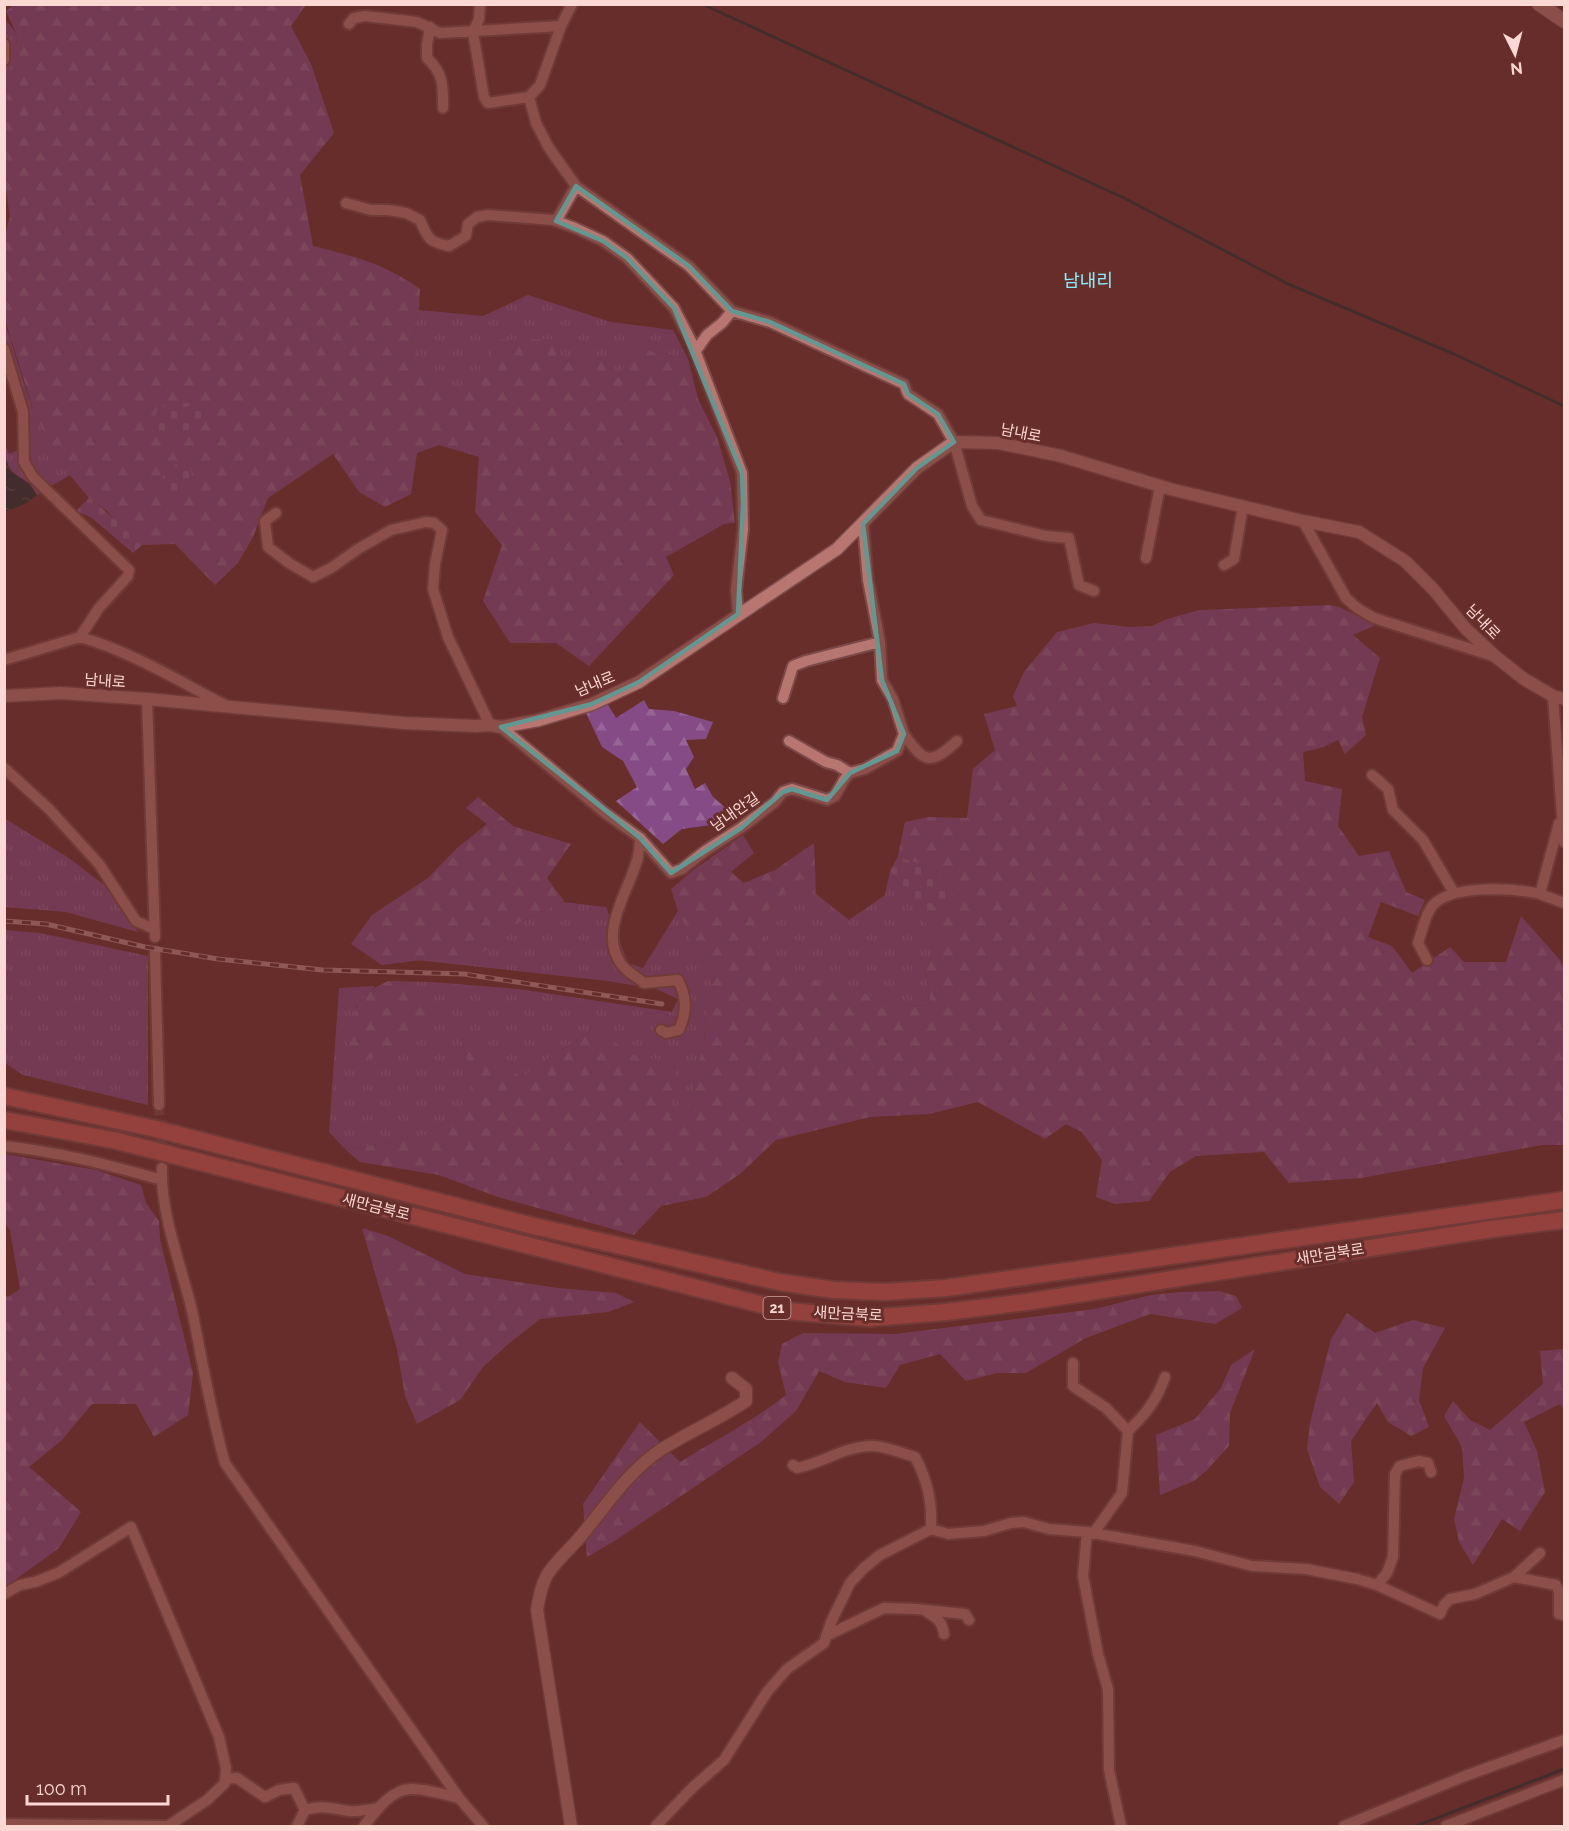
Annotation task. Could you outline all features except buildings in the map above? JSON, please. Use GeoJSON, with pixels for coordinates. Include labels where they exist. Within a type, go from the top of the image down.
{"type":"FeatureCollection","features":[{"type":"Feature","properties":{"kind":"highway"},"geometry":{"type":"LineString","coordinates":[[4,1084],[156,1129]]}},
{"type":"Feature","properties":{"kind":"highway","name":"새만금북로"},"geometry":{"type":"LineString","coordinates":[[4,1096],[156,1129],[529,1225],[779,1282],[834,1290],[884,1292],[946,1288],[1564,1200]]}},
{"type":"Feature","properties":{"kind":"highway","name":"새만금북로"},"geometry":{"type":"LineString","coordinates":[[4,1120],[113,1140],[787,1311],[870,1318],[1026,1302],[1492,1229],[1564,1220]]}},
{"type":"Feature","properties":{"kind":"highway"},"geometry":{"type":"LineString","coordinates":[[4,1129],[113,1140]]}},
{"type":"Feature","properties":{"kind":"main road"},"geometry":{"type":"LineString","coordinates":[[1539,4],[1564,21]]}},
{"type":"Feature","properties":{"kind":"street"},"geometry":{"type":"LineString","coordinates":[[480,4],[479,19],[472,32],[484,97],[488,103],[529,97],[540,85],[561,26],[572,4]]}},
{"type":"Feature","properties":{"kind":"street"},"geometry":{"type":"LineString","coordinates":[[349,24],[354,18],[365,16],[417,22],[441,33],[561,26]]}},
{"type":"Feature","properties":{"kind":"street"},"geometry":{"type":"LineString","coordinates":[[430,27],[427,58],[436,68],[442,82],[443,108]]}},
{"type":"Feature","properties":{"kind":"street"},"geometry":{"type":"LineString","coordinates":[[4,44],[4,60]]}},
{"type":"Feature","properties":{"kind":"street"},"geometry":{"type":"LineString","coordinates":[[529,97],[536,123],[549,148],[576,186],[690,266],[732,311],[770,322],[903,384],[908,394],[938,414],[954,442],[972,506],[981,520],[1046,536],[1069,538],[1079,585],[1094,591]]}},
{"type":"Feature","properties":{"kind":"street"},"geometry":{"type":"LineString","coordinates":[[556,221],[576,186]]}},
{"type":"Feature","properties":{"kind":"street"},"geometry":{"type":"LineString","coordinates":[[346,202],[371,210],[406,213],[420,220],[426,235],[433,243],[449,246],[466,236],[468,224],[477,217],[498,215],[556,221],[603,241],[627,258],[674,308],[695,352],[742,473],[743,529],[736,590],[738,614]]}},
{"type":"Feature","properties":{"kind":"street"},"geometry":{"type":"LineString","coordinates":[[695,352],[707,335],[732,311]]}},
{"type":"Feature","properties":{"kind":"street"},"geometry":{"type":"LineString","coordinates":[[4,349],[22,412],[24,462],[33,477],[129,570],[129,576],[99,608],[80,637]]}},
{"type":"Feature","properties":{"kind":"street","name":"남내로"},"geometry":{"type":"LineString","coordinates":[[4,696],[61,693],[404,723],[495,726],[539,720],[592,704],[639,682],[837,549],[917,468],[954,442],[998,442],[1086,462],[1160,486],[1303,521],[1359,531],[1406,561],[1466,629],[1496,657],[1524,679],[1559,698]]}},
{"type":"Feature","properties":{"kind":"street"},"geometry":{"type":"LineString","coordinates":[[1146,558],[1160,486]]}},
{"type":"Feature","properties":{"kind":"street"},"geometry":{"type":"LineString","coordinates":[[1224,565],[1234,559],[1243,506]]}},
{"type":"Feature","properties":{"kind":"street"},"geometry":{"type":"LineString","coordinates":[[276,513],[265,521],[268,546],[289,563],[313,577],[391,530],[426,522],[434,523],[442,530],[433,589],[448,637],[495,726]]}},
{"type":"Feature","properties":{"kind":"street"},"geometry":{"type":"LineString","coordinates":[[1303,521],[1346,598],[1357,608],[1374,618],[1496,657]]}},
{"type":"Feature","properties":{"kind":"street"},"geometry":{"type":"LineString","coordinates":[[863,524],[868,580],[880,642],[882,680],[893,699],[904,734],[918,754],[926,758],[935,758],[957,741]]}},
{"type":"Feature","properties":{"kind":"street"},"geometry":{"type":"LineString","coordinates":[[4,660],[80,637],[136,657],[228,706]]}},
{"type":"Feature","properties":{"kind":"street"},"geometry":{"type":"LineString","coordinates":[[783,698],[793,666],[880,642]]}},
{"type":"Feature","properties":{"kind":"street"},"geometry":{"type":"LineString","coordinates":[[1559,698],[1564,842]]}},
{"type":"Feature","properties":{"kind":"street"},"geometry":{"type":"LineString","coordinates":[[4,768],[49,808],[99,864],[136,921],[154,933],[147,699]]}},
{"type":"Feature","properties":{"kind":"street","name":"남내안길"},"geometry":{"type":"LineString","coordinates":[[495,726],[640,838],[671,873],[682,869],[741,828],[775,802],[783,792],[792,789],[827,800],[835,796],[850,773]]}},
{"type":"Feature","properties":{"kind":"street"},"geometry":{"type":"LineString","coordinates":[[789,741],[850,773],[865,769],[897,752],[904,734]]}},
{"type":"Feature","properties":{"kind":"street"},"geometry":{"type":"LineString","coordinates":[[1372,775],[1388,789],[1393,810],[1423,840],[1454,893]]}},
{"type":"Feature","properties":{"kind":"street"},"geometry":{"type":"LineString","coordinates":[[1540,894],[1562,811]]}},
{"type":"Feature","properties":{"kind":"street"},"geometry":{"type":"LineString","coordinates":[[640,838],[638,858],[624,890],[614,923],[613,950],[622,966],[644,982],[678,980],[684,993],[685,1016],[679,1030],[666,1033],[661,1030]]}},
{"type":"Feature","properties":{"kind":"street"},"geometry":{"type":"LineString","coordinates":[[1427,960],[1418,944],[1432,906],[1446,896],[1489,889],[1527,891],[1564,903]]}},
{"type":"Feature","properties":{"kind":"street"},"geometry":{"type":"LineString","coordinates":[[155,952],[159,1105]]}},
{"type":"Feature","properties":{"kind":"street"},"geometry":{"type":"LineString","coordinates":[[4,1146],[90,1159],[162,1180]]}},
{"type":"Feature","properties":{"kind":"street"},"geometry":{"type":"LineString","coordinates":[[162,1168],[165,1203],[193,1315],[210,1404],[225,1463],[459,1798],[483,1827]]}},
{"type":"Feature","properties":{"kind":"street"},"geometry":{"type":"LineString","coordinates":[[1073,1364],[1073,1386],[1106,1408],[1128,1431]]}},
{"type":"Feature","properties":{"kind":"street"},"geometry":{"type":"LineString","coordinates":[[1121,1827],[1109,1770],[1108,1689],[1098,1654],[1083,1576],[1090,1533],[1122,1493],[1128,1431],[1158,1397],[1165,1377]]}},
{"type":"Feature","properties":{"kind":"street"},"geometry":{"type":"LineString","coordinates":[[571,1827],[537,1610],[540,1591],[547,1575],[558,1561],[616,1492],[642,1466],[660,1450],[746,1401],[746,1389],[732,1378]]}},
{"type":"Feature","properties":{"kind":"street"},"geometry":{"type":"LineString","coordinates":[[793,1465],[797,1468],[809,1466],[849,1450],[874,1446],[915,1457],[927,1483],[932,1505],[931,1529]]}},
{"type":"Feature","properties":{"kind":"street"},"geometry":{"type":"LineString","coordinates":[[1377,1585],[1387,1572],[1393,1557],[1395,1473],[1400,1466],[1419,1461],[1428,1463],[1431,1472]]}},
{"type":"Feature","properties":{"kind":"street"},"geometry":{"type":"LineString","coordinates":[[656,1827],[692,1788],[724,1760],[766,1692],[787,1669],[824,1642],[850,1583],[880,1555],[931,1529],[948,1533],[984,1531],[1011,1523],[1024,1522],[1049,1529],[1090,1533],[1195,1551],[1252,1566],[1306,1569],[1377,1585],[1440,1614],[1450,1599],[1476,1594],[1514,1577],[1540,1553]]}},
{"type":"Feature","properties":{"kind":"street"},"geometry":{"type":"LineString","coordinates":[[4,1594],[20,1585],[58,1574],[131,1527],[219,1737],[226,1768],[225,1783],[207,1800],[168,1826],[4,1824]]}},
{"type":"Feature","properties":{"kind":"street"},"geometry":{"type":"LineString","coordinates":[[1514,1577],[1556,1585],[1559,1592],[1559,1614],[1564,1615]]}},
{"type":"Feature","properties":{"kind":"street"},"geometry":{"type":"LineString","coordinates":[[826,1636],[884,1608],[965,1614],[969,1620]]}},
{"type":"Feature","properties":{"kind":"street"},"geometry":{"type":"LineString","coordinates":[[921,1610],[938,1618],[943,1625],[944,1634]]}},
{"type":"Feature","properties":{"kind":"street"},"geometry":{"type":"LineString","coordinates":[[1344,1827],[1465,1776],[1564,1740]]}},
{"type":"Feature","properties":{"kind":"street"},"geometry":{"type":"LineString","coordinates":[[225,1779],[237,1778],[265,1797],[279,1790],[294,1788],[304,1810],[297,1827]]}},
{"type":"Feature","properties":{"kind":"street"},"geometry":{"type":"LineString","coordinates":[[1446,1827],[1564,1780]]}},
{"type":"Feature","properties":{"kind":"street"},"geometry":{"type":"LineString","coordinates":[[363,1827],[378,1808],[398,1792],[411,1789],[459,1798]]}},
{"type":"Feature","properties":{"kind":"street"},"geometry":{"type":"LineString","coordinates":[[304,1810],[316,1807],[337,1807],[348,1811],[378,1808]]}},
{"type":"Feature","properties":{"kind":"highlighted area"},"geometry":{"type":"Polygon","coordinates":[[[576,186],[689,266],[732,311],[770,322],[904,384],[908,394],[938,414],[954,442],[917,468],[863,524],[882,680],[904,734],[897,751],[850,773],[827,800],[792,789],[783,792],[741,828],[671,873],[640,838],[501,727],[592,704],[639,682],[738,614],[743,504],[742,473],[674,308],[627,258],[603,241],[556,221],[576,186]]]}},
{"type":"Feature","properties":{"kind":"green space"},"geometry":{"type":"Polygon","coordinates":[[[13,5],[306,5],[291,26],[311,64],[334,133],[300,175],[313,246],[381,267],[420,289],[419,310],[412,346],[457,409],[499,340],[552,339],[560,357],[573,363],[598,358],[619,376],[635,348],[688,359],[698,399],[717,437],[730,481],[735,523],[724,524],[666,557],[674,575],[589,666],[556,643],[510,643],[483,601],[502,545],[475,512],[479,457],[439,445],[417,453],[411,494],[385,507],[359,492],[333,454],[268,498],[253,537],[238,563],[215,585],[175,544],[142,545],[107,511],[89,498],[53,455],[33,409],[5,320],[5,235],[10,216],[5,185],[4,109],[18,63],[16,33],[6,11],[13,5]]]}},
{"type":"Feature","properties":{"kind":"green space"},"geometry":{"type":"Polygon","coordinates":[[[5,19],[16,33],[18,63],[5,109],[5,19]]]}},
{"type":"Feature","properties":{"kind":"green space"},"geometry":{"type":"Polygon","coordinates":[[[528,295],[611,322],[673,330],[688,359],[635,348],[619,376],[598,358],[573,363],[560,357],[457,410],[412,346],[419,310],[483,316],[528,295]]]}},
{"type":"Feature","properties":{"kind":"green space"},"geometry":{"type":"Polygon","coordinates":[[[4,320],[38,421],[47,440],[70,475],[48,488],[29,461],[16,404],[5,375],[4,320]]]}},
{"type":"Feature","properties":{"kind":"green space"},"geometry":{"type":"Polygon","coordinates":[[[188,403],[205,413],[187,430],[163,436],[154,426],[157,410],[164,405],[188,403]]]}},
{"type":"Feature","properties":{"kind":"green space"},"geometry":{"type":"Polygon","coordinates":[[[4,441],[9,454],[21,449],[20,467],[42,492],[37,495],[10,468],[4,441]]]}},
{"type":"Feature","properties":{"kind":"green space"},"geometry":{"type":"Polygon","coordinates":[[[179,462],[189,463],[192,488],[181,495],[159,493],[164,475],[179,462]]]}},
{"type":"Feature","properties":{"kind":"green space"},"geometry":{"type":"Polygon","coordinates":[[[89,498],[142,545],[133,553],[92,518],[76,511],[89,498]]]}},
{"type":"Feature","properties":{"kind":"green space"},"geometry":{"type":"Polygon","coordinates":[[[1330,605],[1376,625],[1353,635],[1380,658],[1362,717],[1366,735],[1345,754],[1338,740],[1324,747],[1303,752],[1305,781],[1342,789],[1338,826],[1359,856],[1389,851],[1406,892],[1425,900],[1418,916],[1381,902],[1368,937],[1392,946],[1412,973],[1450,947],[1464,962],[1506,962],[1521,916],[1560,960],[1564,968],[1564,1145],[1542,1145],[1361,1178],[1289,1183],[1264,1152],[1196,1156],[1170,1172],[1149,1201],[1115,1204],[1096,1197],[1102,1160],[1082,1132],[1066,1124],[1045,1139],[978,1102],[929,1114],[870,1117],[776,1140],[740,1174],[706,1197],[661,1206],[634,1235],[498,1197],[439,1175],[360,1162],[346,1150],[426,1135],[437,1126],[457,1117],[479,1102],[461,1038],[522,1077],[593,1029],[636,1056],[675,1062],[670,1119],[693,1100],[693,1075],[705,1044],[704,1023],[714,987],[678,911],[671,889],[692,871],[743,835],[754,853],[731,872],[744,883],[775,870],[814,843],[815,867],[772,904],[760,928],[782,971],[905,1005],[931,1006],[926,971],[936,938],[912,901],[930,909],[938,871],[898,856],[905,822],[928,817],[967,818],[973,769],[995,750],[984,714],[1017,706],[1013,696],[1024,672],[1057,632],[1094,623],[1129,627],[1152,626],[1167,619],[1200,610],[1330,605]]]}},
{"type":"Feature","properties":{"kind":"green space"},"geometry":{"type":"Polygon","coordinates":[[[644,700],[649,709],[674,711],[713,722],[706,739],[686,740],[694,757],[686,769],[695,789],[705,783],[713,797],[727,809],[719,824],[682,829],[663,844],[616,801],[637,787],[623,761],[602,747],[586,713],[607,703],[616,718],[644,700]]]}},
{"type":"Feature","properties":{"kind":"green space"},"geometry":{"type":"Polygon","coordinates":[[[478,797],[513,826],[571,844],[547,878],[564,901],[504,930],[484,952],[382,965],[351,944],[372,915],[428,878],[456,849],[487,824],[466,808],[478,797]]]}},
{"type":"Feature","properties":{"kind":"green space"},"geometry":{"type":"Polygon","coordinates":[[[4,818],[69,858],[104,885],[138,932],[66,912],[5,907],[4,818]]]}},
{"type":"Feature","properties":{"kind":"green space"},"geometry":{"type":"Polygon","coordinates":[[[898,856],[938,871],[953,894],[930,909],[912,901],[890,871],[898,856]]]}},
{"type":"Feature","properties":{"kind":"green space"},"geometry":{"type":"Polygon","coordinates":[[[815,867],[816,894],[849,920],[885,895],[890,871],[936,938],[926,971],[931,1006],[905,1005],[782,972],[760,928],[772,904],[815,867]]]}},
{"type":"Feature","properties":{"kind":"green space"},"geometry":{"type":"Polygon","coordinates":[[[562,902],[606,907],[628,963],[643,968],[678,911],[714,987],[704,1023],[705,1044],[693,1075],[693,1100],[669,1120],[675,1062],[636,1057],[593,1029],[522,1077],[461,1038],[479,1102],[457,1117],[437,1126],[426,1135],[346,1150],[329,1132],[339,988],[375,986],[355,1009],[420,990],[389,981],[518,989],[672,1012],[678,999],[656,989],[608,981],[416,960],[483,952],[504,930],[562,902]]]}},
{"type":"Feature","properties":{"kind":"green space"},"geometry":{"type":"Polygon","coordinates":[[[4,930],[40,933],[148,956],[148,1105],[23,1075],[5,1063],[4,930]]]}},
{"type":"Feature","properties":{"kind":"green space"},"geometry":{"type":"Polygon","coordinates":[[[389,981],[420,990],[436,1019],[428,1028],[409,1041],[354,1064],[346,1058],[355,1012],[367,994],[389,981]]]}},
{"type":"Feature","properties":{"kind":"green space"},"geometry":{"type":"Polygon","coordinates":[[[5,1154],[96,1170],[141,1185],[146,1203],[159,1221],[160,1239],[193,1373],[188,1415],[154,1437],[136,1404],[92,1404],[62,1440],[29,1467],[81,1512],[59,1548],[5,1587],[5,1296],[8,1297],[20,1289],[10,1230],[5,1224],[5,1154]]]}},
{"type":"Feature","properties":{"kind":"green space"},"geometry":{"type":"Polygon","coordinates":[[[362,1228],[388,1236],[465,1274],[558,1288],[616,1293],[634,1302],[608,1312],[540,1319],[483,1367],[460,1400],[417,1424],[405,1396],[397,1349],[362,1228]]]}},
{"type":"Feature","properties":{"kind":"green space"},"geometry":{"type":"Polygon","coordinates":[[[1219,1291],[1236,1296],[1242,1308],[1215,1324],[1150,1314],[1086,1338],[1026,1373],[997,1373],[966,1381],[940,1354],[900,1365],[886,1388],[845,1382],[819,1371],[796,1411],[761,1442],[613,1542],[587,1557],[583,1504],[640,1422],[680,1462],[747,1422],[786,1395],[778,1362],[782,1344],[803,1333],[895,1334],[1095,1309],[1151,1295],[1219,1291]]]}},
{"type":"Feature","properties":{"kind":"green space"},"geometry":{"type":"Polygon","coordinates":[[[1347,1313],[1375,1333],[1413,1320],[1445,1328],[1423,1368],[1419,1400],[1429,1427],[1411,1436],[1388,1422],[1377,1403],[1351,1441],[1354,1482],[1339,1504],[1320,1487],[1307,1449],[1310,1423],[1331,1339],[1347,1313]]]}},
{"type":"Feature","properties":{"kind":"green space"},"geometry":{"type":"Polygon","coordinates":[[[1255,1349],[1230,1413],[1229,1446],[1194,1481],[1160,1495],[1156,1435],[1195,1419],[1221,1388],[1231,1365],[1255,1349]]]}},
{"type":"Feature","properties":{"kind":"green space"},"geometry":{"type":"Polygon","coordinates":[[[1564,1349],[1564,1409],[1560,1404],[1524,1422],[1537,1451],[1545,1492],[1520,1531],[1502,1519],[1473,1565],[1459,1542],[1454,1519],[1464,1478],[1462,1447],[1444,1416],[1453,1401],[1470,1420],[1490,1430],[1543,1384],[1540,1351],[1564,1349]]]}},
{"type":"Feature","properties":{"kind":"water"},"geometry":{"type":"Polygon","coordinates":[[[5,456],[10,471],[30,484],[37,495],[27,503],[5,512],[5,456]]]}},
{"type":"Feature","properties":{"kind":"waterway"},"geometry":{"type":"LineString","coordinates":[[702,4],[1124,198],[1288,284],[1454,354],[1564,406]]}},
{"type":"Feature","properties":{"kind":"waterway"},"geometry":{"type":"LineString","coordinates":[[1416,1826],[1564,1769]]}},
{"type":"Feature","properties":{"kind":"tunnel"},"geometry":{"type":"LineString","coordinates":[[159,1105],[162,1168]]}},
{"type":"Feature","properties":{"kind":"railway"},"geometry":{"type":"LineString","coordinates":[[4,921],[46,924],[145,947],[218,959],[323,970],[464,974],[662,1004]]}},
{"type":"Feature","properties":{"kind":"district","name":"남내리"},"geometry":{"type":"Point","coordinates":[1088,281]}}]}
